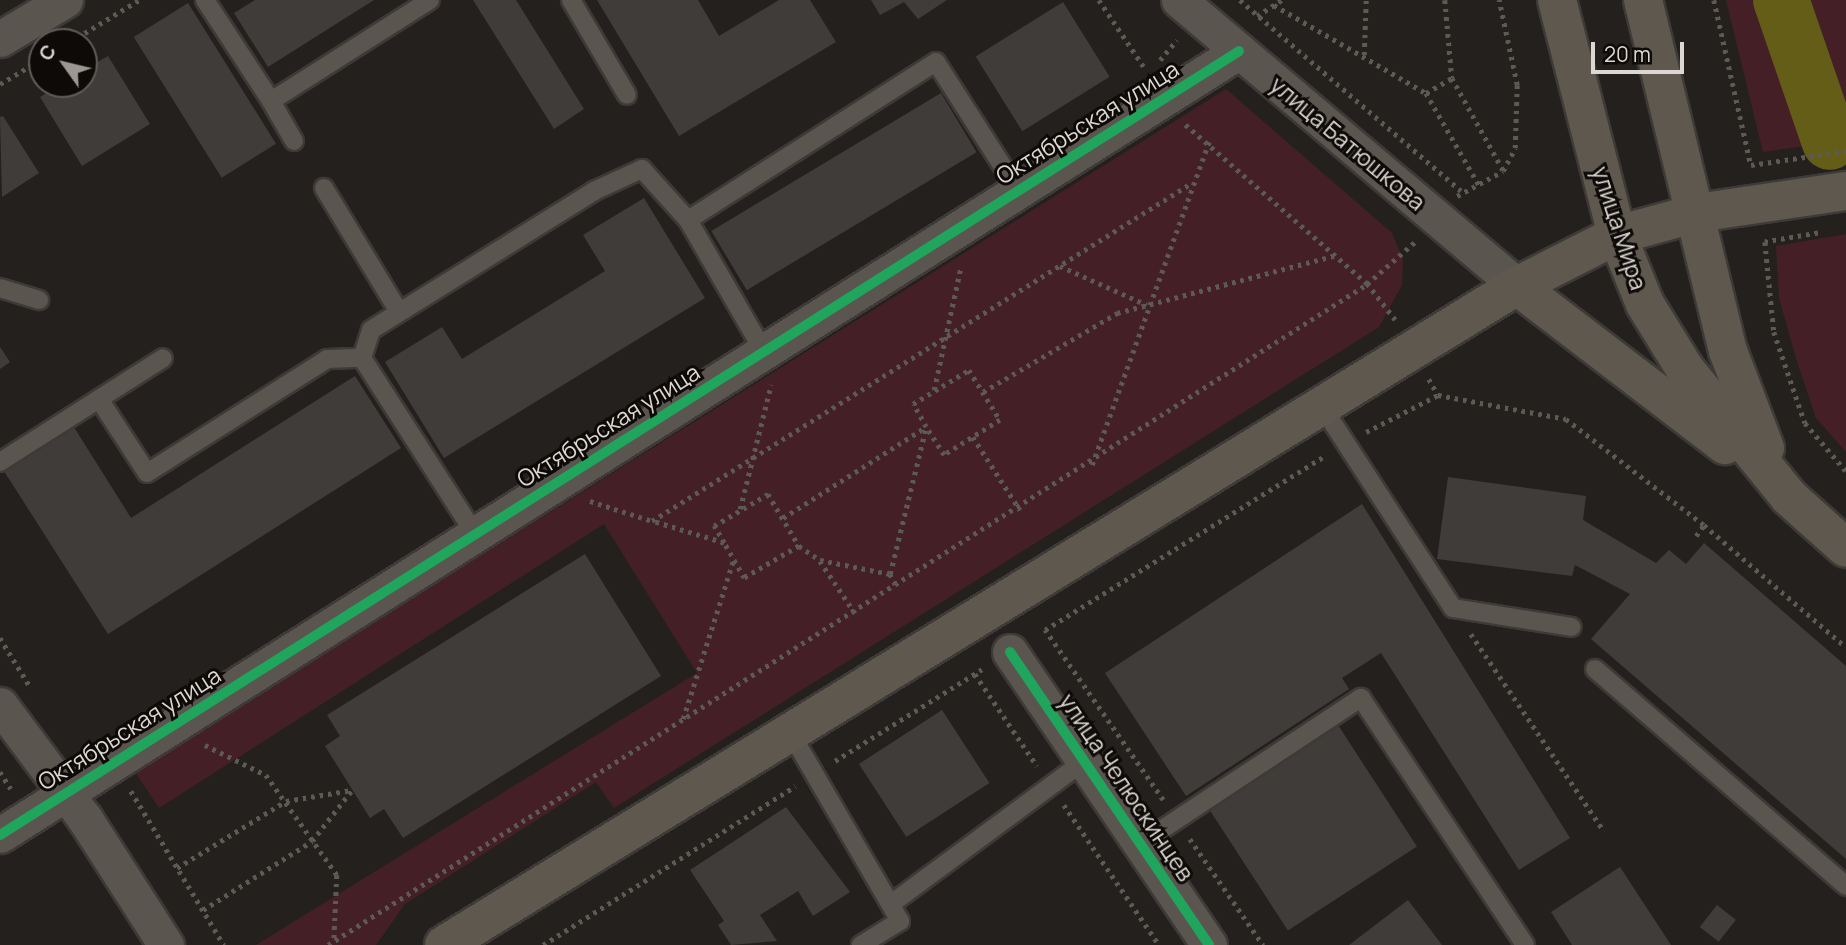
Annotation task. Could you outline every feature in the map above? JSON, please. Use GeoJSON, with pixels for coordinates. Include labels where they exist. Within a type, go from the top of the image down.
{"type":"FeatureCollection","features":[{"type":"Feature","properties":{"kind":"main road","name":"улица Мира"},"geometry":{"type":"LineString","coordinates":[[1557,0],[1617,235],[1645,304],[1685,369],[1788,497],[1846,548]]}},
{"type":"Feature","properties":{"kind":"main road","name":"улица Мира"},"geometry":{"type":"LineString","coordinates":[[1643,0],[1697,214],[1728,351],[1788,497]]}},
{"type":"Feature","properties":{"kind":"main road"},"geometry":{"type":"LineString","coordinates":[[444,945],[1517,286],[1617,235],[1697,214],[1846,191]]}},
{"type":"Feature","properties":{"kind":"main road"},"geometry":{"type":"LineString","coordinates":[[1517,286],[1651,383],[1788,497]]}},
{"type":"Feature","properties":{"kind":"street"},"geometry":{"type":"LineString","coordinates":[[0,39],[65,0]]}},
{"type":"Feature","properties":{"kind":"street","name":"улица Батюшкова"},"geometry":{"type":"LineString","coordinates":[[1189,8],[1517,286]]}},
{"type":"Feature","properties":{"kind":"street","name":"Октябрьская улица"},"geometry":{"type":"LineString","coordinates":[[0,835],[1018,190],[1156,85],[1239,51]]}},
{"type":"Feature","properties":{"kind":"street","name":"улица Челюскинцев"},"geometry":{"type":"LineString","coordinates":[[1010,652],[1209,945]]}},
{"type":"Feature","properties":{"kind":"street"},"geometry":{"type":"LineString","coordinates":[[0,705],[66,792],[166,945]]}},
{"type":"Feature","properties":{"kind":"lane"},"geometry":{"type":"LineString","coordinates":[[205,0],[295,141]]}},
{"type":"Feature","properties":{"kind":"lane"},"geometry":{"type":"LineString","coordinates":[[271,101],[430,0]]}},
{"type":"Feature","properties":{"kind":"lane"},"geometry":{"type":"LineString","coordinates":[[571,0],[627,94]]}},
{"type":"Feature","properties":{"kind":"lane"},"geometry":{"type":"LineString","coordinates":[[688,220],[936,62],[1018,190]]}},
{"type":"Feature","properties":{"kind":"lane"},"geometry":{"type":"LineString","coordinates":[[362,358],[371,330],[594,191],[642,169],[688,220],[773,346]]}},
{"type":"Feature","properties":{"kind":"lane"},"geometry":{"type":"LineString","coordinates":[[324,188],[399,312]]}},
{"type":"Feature","properties":{"kind":"lane"},"geometry":{"type":"LineString","coordinates":[[0,288],[39,300]]}},
{"type":"Feature","properties":{"kind":"lane"},"geometry":{"type":"LineString","coordinates":[[0,461],[163,358]]}},
{"type":"Feature","properties":{"kind":"lane"},"geometry":{"type":"LineString","coordinates":[[99,398],[147,473],[327,359],[362,358]]}},
{"type":"Feature","properties":{"kind":"lane"},"geometry":{"type":"LineString","coordinates":[[362,358],[475,534]]}},
{"type":"Feature","properties":{"kind":"lane"},"geometry":{"type":"LineString","coordinates":[[1321,405],[1453,608],[1571,627]]}},
{"type":"Feature","properties":{"kind":"lane"},"geometry":{"type":"LineString","coordinates":[[1595,669],[1846,886]]}},
{"type":"Feature","properties":{"kind":"lane"},"geometry":{"type":"LineString","coordinates":[[1140,844],[1361,698],[1525,945]]}},
{"type":"Feature","properties":{"kind":"lane"},"geometry":{"type":"LineString","coordinates":[[790,732],[900,921],[861,945]]}},
{"type":"Feature","properties":{"kind":"lane"},"geometry":{"type":"LineString","coordinates":[[891,904],[1084,761]]}},
{"type":"Feature","properties":{"kind":"path"},"geometry":{"type":"LineString","coordinates":[[93,28],[139,0]]}},
{"type":"Feature","properties":{"kind":"path"},"geometry":{"type":"LineString","coordinates":[[1099,0],[1185,126],[1209,141],[1338,255],[1367,285],[1413,348],[1438,395]]}},
{"type":"Feature","properties":{"kind":"path"},"geometry":{"type":"LineString","coordinates":[[1240,0],[1256,17],[1461,191]]}},
{"type":"Feature","properties":{"kind":"path"},"geometry":{"type":"LineString","coordinates":[[1256,17],[1282,0]]}},
{"type":"Feature","properties":{"kind":"path"},"geometry":{"type":"LineString","coordinates":[[1364,55],[1366,0]]}},
{"type":"Feature","properties":{"kind":"path"},"geometry":{"type":"LineString","coordinates":[[1438,0],[1445,2],[1452,78],[1503,171]]}},
{"type":"Feature","properties":{"kind":"path"},"geometry":{"type":"LineString","coordinates":[[328,945],[682,720],[1092,465],[1367,285],[1437,219],[1461,191],[1479,185],[1503,171],[1519,125],[1499,0]]}},
{"type":"Feature","properties":{"kind":"path"},"geometry":{"type":"LineString","coordinates":[[1714,0],[1751,165],[1846,151]]}},
{"type":"Feature","properties":{"kind":"path"},"geometry":{"type":"LineString","coordinates":[[1274,5],[1426,93],[1479,185]]}},
{"type":"Feature","properties":{"kind":"path"},"geometry":{"type":"LineString","coordinates":[[1156,85],[1189,8]]}},
{"type":"Feature","properties":{"kind":"path"},"geometry":{"type":"LineString","coordinates":[[0,84],[28,67]]}},
{"type":"Feature","properties":{"kind":"path"},"geometry":{"type":"LineString","coordinates":[[1426,93],[1452,78]]}},
{"type":"Feature","properties":{"kind":"path"},"geometry":{"type":"LineString","coordinates":[[1092,465],[1190,184],[1209,141]]}},
{"type":"Feature","properties":{"kind":"path"},"geometry":{"type":"LineString","coordinates":[[724,543],[652,521],[1190,184]]}},
{"type":"Feature","properties":{"kind":"path"},"geometry":{"type":"LineString","coordinates":[[934,391],[971,220]]}},
{"type":"Feature","properties":{"kind":"path"},"geometry":{"type":"LineString","coordinates":[[1832,231],[1765,242],[1774,332],[1785,367],[1805,423],[1846,471]]}},
{"type":"Feature","properties":{"kind":"path"},"geometry":{"type":"LineString","coordinates":[[983,393],[1117,313],[1338,255]]}},
{"type":"Feature","properties":{"kind":"path"},"geometry":{"type":"LineString","coordinates":[[1060,266],[1148,305]]}},
{"type":"Feature","properties":{"kind":"path"},"geometry":{"type":"LineString","coordinates":[[740,510],[753,458],[773,346]]}},
{"type":"Feature","properties":{"kind":"path"},"geometry":{"type":"LineString","coordinates":[[969,370],[1000,420],[943,454],[913,404],[934,391],[969,370]]}},
{"type":"Feature","properties":{"kind":"path"},"geometry":{"type":"LineString","coordinates":[[1263,945],[1045,630],[1346,443],[1438,395],[1566,419],[1704,525],[1846,647]]}},
{"type":"Feature","properties":{"kind":"path"},"geometry":{"type":"LineString","coordinates":[[783,518],[926,427]]}},
{"type":"Feature","properties":{"kind":"path"},"geometry":{"type":"LineString","coordinates":[[897,587],[890,575],[926,427]]}},
{"type":"Feature","properties":{"kind":"path"},"geometry":{"type":"LineString","coordinates":[[972,437],[1020,510]]}},
{"type":"Feature","properties":{"kind":"path"},"geometry":{"type":"LineString","coordinates":[[799,546],[744,578],[714,526],[768,494],[799,546],[820,560],[890,575]]}},
{"type":"Feature","properties":{"kind":"path"},"geometry":{"type":"LineString","coordinates":[[1696,536],[1704,525]]}},
{"type":"Feature","properties":{"kind":"path"},"geometry":{"type":"LineString","coordinates":[[682,720],[734,560]]}},
{"type":"Feature","properties":{"kind":"path"},"geometry":{"type":"LineString","coordinates":[[820,560],[855,613]]}},
{"type":"Feature","properties":{"kind":"path"},"geometry":{"type":"LineString","coordinates":[[1453,608],[1604,831]]}},
{"type":"Feature","properties":{"kind":"path"},"geometry":{"type":"LineString","coordinates":[[975,674],[1159,945]]}},
{"type":"Feature","properties":{"kind":"path"},"geometry":{"type":"LineString","coordinates":[[169,727],[266,775],[337,875],[334,941]]}},
{"type":"Feature","properties":{"kind":"path"},"geometry":{"type":"LineString","coordinates":[[114,762],[224,945]]}},
{"type":"Feature","properties":{"kind":"path"},"geometry":{"type":"LineString","coordinates":[[177,868],[286,801],[352,789],[312,841],[203,910]]}},
{"type":"Feature","properties":{"kind":"shaded area"},"geometry":{"type":"Polygon","coordinates":[[[1726,0],[1846,0],[1846,140],[1763,152],[1726,0]]]}},
{"type":"Feature","properties":{"kind":"shaded area"},"geometry":{"type":"Polygon","coordinates":[[[1226,89],[1392,233],[1403,259],[1402,285],[1379,327],[614,808],[596,782],[405,904],[376,945],[256,945],[697,673],[604,524],[159,808],[135,772],[1226,89]]]}},
{"type":"Feature","properties":{"kind":"shaded area"},"geometry":{"type":"Polygon","coordinates":[[[1846,234],[1846,452],[1816,418],[1779,298],[1776,246],[1846,234]]]}},
{"type":"Feature","properties":{"kind":"building"},"geometry":{"type":"Polygon","coordinates":[[[255,0],[374,0],[268,67],[234,13],[255,0]]]}},
{"type":"Feature","properties":{"kind":"building"},"geometry":{"type":"Polygon","coordinates":[[[473,0],[516,0],[584,109],[554,129],[473,0]]]}},
{"type":"Feature","properties":{"kind":"building"},"geometry":{"type":"Polygon","coordinates":[[[597,0],[698,0],[719,36],[779,0],[810,0],[836,42],[679,136],[597,0]]]}},
{"type":"Feature","properties":{"kind":"building"},"geometry":{"type":"Polygon","coordinates":[[[871,0],[947,0],[918,19],[904,2],[880,15],[871,0]]]}},
{"type":"Feature","properties":{"kind":"building"},"geometry":{"type":"Polygon","coordinates":[[[1063,2],[1110,77],[1022,131],[976,57],[1063,2]]]}},
{"type":"Feature","properties":{"kind":"building"},"geometry":{"type":"Polygon","coordinates":[[[188,3],[276,144],[222,178],[134,37],[188,3]]]}},
{"type":"Feature","properties":{"kind":"building"},"geometry":{"type":"Polygon","coordinates":[[[108,56],[150,124],[82,166],[41,98],[98,98],[98,62],[108,56]]]}},
{"type":"Feature","properties":{"kind":"building"},"geometry":{"type":"Polygon","coordinates":[[[941,93],[977,152],[747,290],[711,231],[941,93]]]}},
{"type":"Feature","properties":{"kind":"building"},"geometry":{"type":"Polygon","coordinates":[[[3,116],[39,173],[2,197],[0,117],[3,116]]]}},
{"type":"Feature","properties":{"kind":"building"},"geometry":{"type":"Polygon","coordinates":[[[644,198],[705,298],[444,458],[385,362],[442,327],[462,359],[605,271],[583,235],[644,198]]]}},
{"type":"Feature","properties":{"kind":"building"},"geometry":{"type":"Polygon","coordinates":[[[0,347],[10,362],[0,369],[0,347]]]}},
{"type":"Feature","properties":{"kind":"building"},"geometry":{"type":"Polygon","coordinates":[[[355,376],[401,448],[108,634],[2,468],[72,424],[131,518],[355,376]]]}},
{"type":"Feature","properties":{"kind":"building"},"geometry":{"type":"Polygon","coordinates":[[[1448,477],[1586,496],[1583,520],[1656,563],[1669,550],[1686,564],[1704,543],[1846,666],[1846,859],[1591,639],[1630,594],[1575,565],[1572,576],[1437,559],[1448,477]]]}},
{"type":"Feature","properties":{"kind":"building"},"geometry":{"type":"Polygon","coordinates":[[[1362,504],[1570,838],[1519,870],[1381,653],[1342,678],[1349,689],[1186,796],[1105,673],[1362,504]]]}},
{"type":"Feature","properties":{"kind":"building"},"geometry":{"type":"Polygon","coordinates":[[[585,554],[661,676],[403,838],[384,809],[370,818],[325,746],[340,736],[327,715],[585,554]]]}},
{"type":"Feature","properties":{"kind":"building"},"geometry":{"type":"Polygon","coordinates":[[[942,710],[989,783],[906,837],[859,764],[942,710]]]}},
{"type":"Feature","properties":{"kind":"building"},"geometry":{"type":"Polygon","coordinates":[[[1338,725],[1417,847],[1288,930],[1209,809],[1338,725]]]}},
{"type":"Feature","properties":{"kind":"building"},"geometry":{"type":"Polygon","coordinates":[[[786,807],[850,892],[813,916],[798,891],[760,915],[777,941],[731,945],[718,925],[724,921],[690,870],[786,807]]]}},
{"type":"Feature","properties":{"kind":"building"},"geometry":{"type":"Polygon","coordinates":[[[1620,867],[1671,945],[1572,945],[1551,912],[1620,867]]]}},
{"type":"Feature","properties":{"kind":"building"},"geometry":{"type":"Polygon","coordinates":[[[1408,900],[1442,945],[1349,945],[1408,900]]]}},
{"type":"Feature","properties":{"kind":"building"},"geometry":{"type":"Polygon","coordinates":[[[1717,905],[1736,920],[1719,942],[1700,927],[1717,905]]]}},
{"type":"Feature","properties":{"kind":"waterway"},"geometry":{"type":"LineString","coordinates":[[1781,0],[1830,142]]}},
{"type":"Feature","properties":{"kind":"cycle path"},"geometry":{"type":"LineString","coordinates":[[0,835],[1239,51]]}},
{"type":"Feature","properties":{"kind":"cycle path"},"geometry":{"type":"LineString","coordinates":[[1010,652],[1209,945]]}}]}
